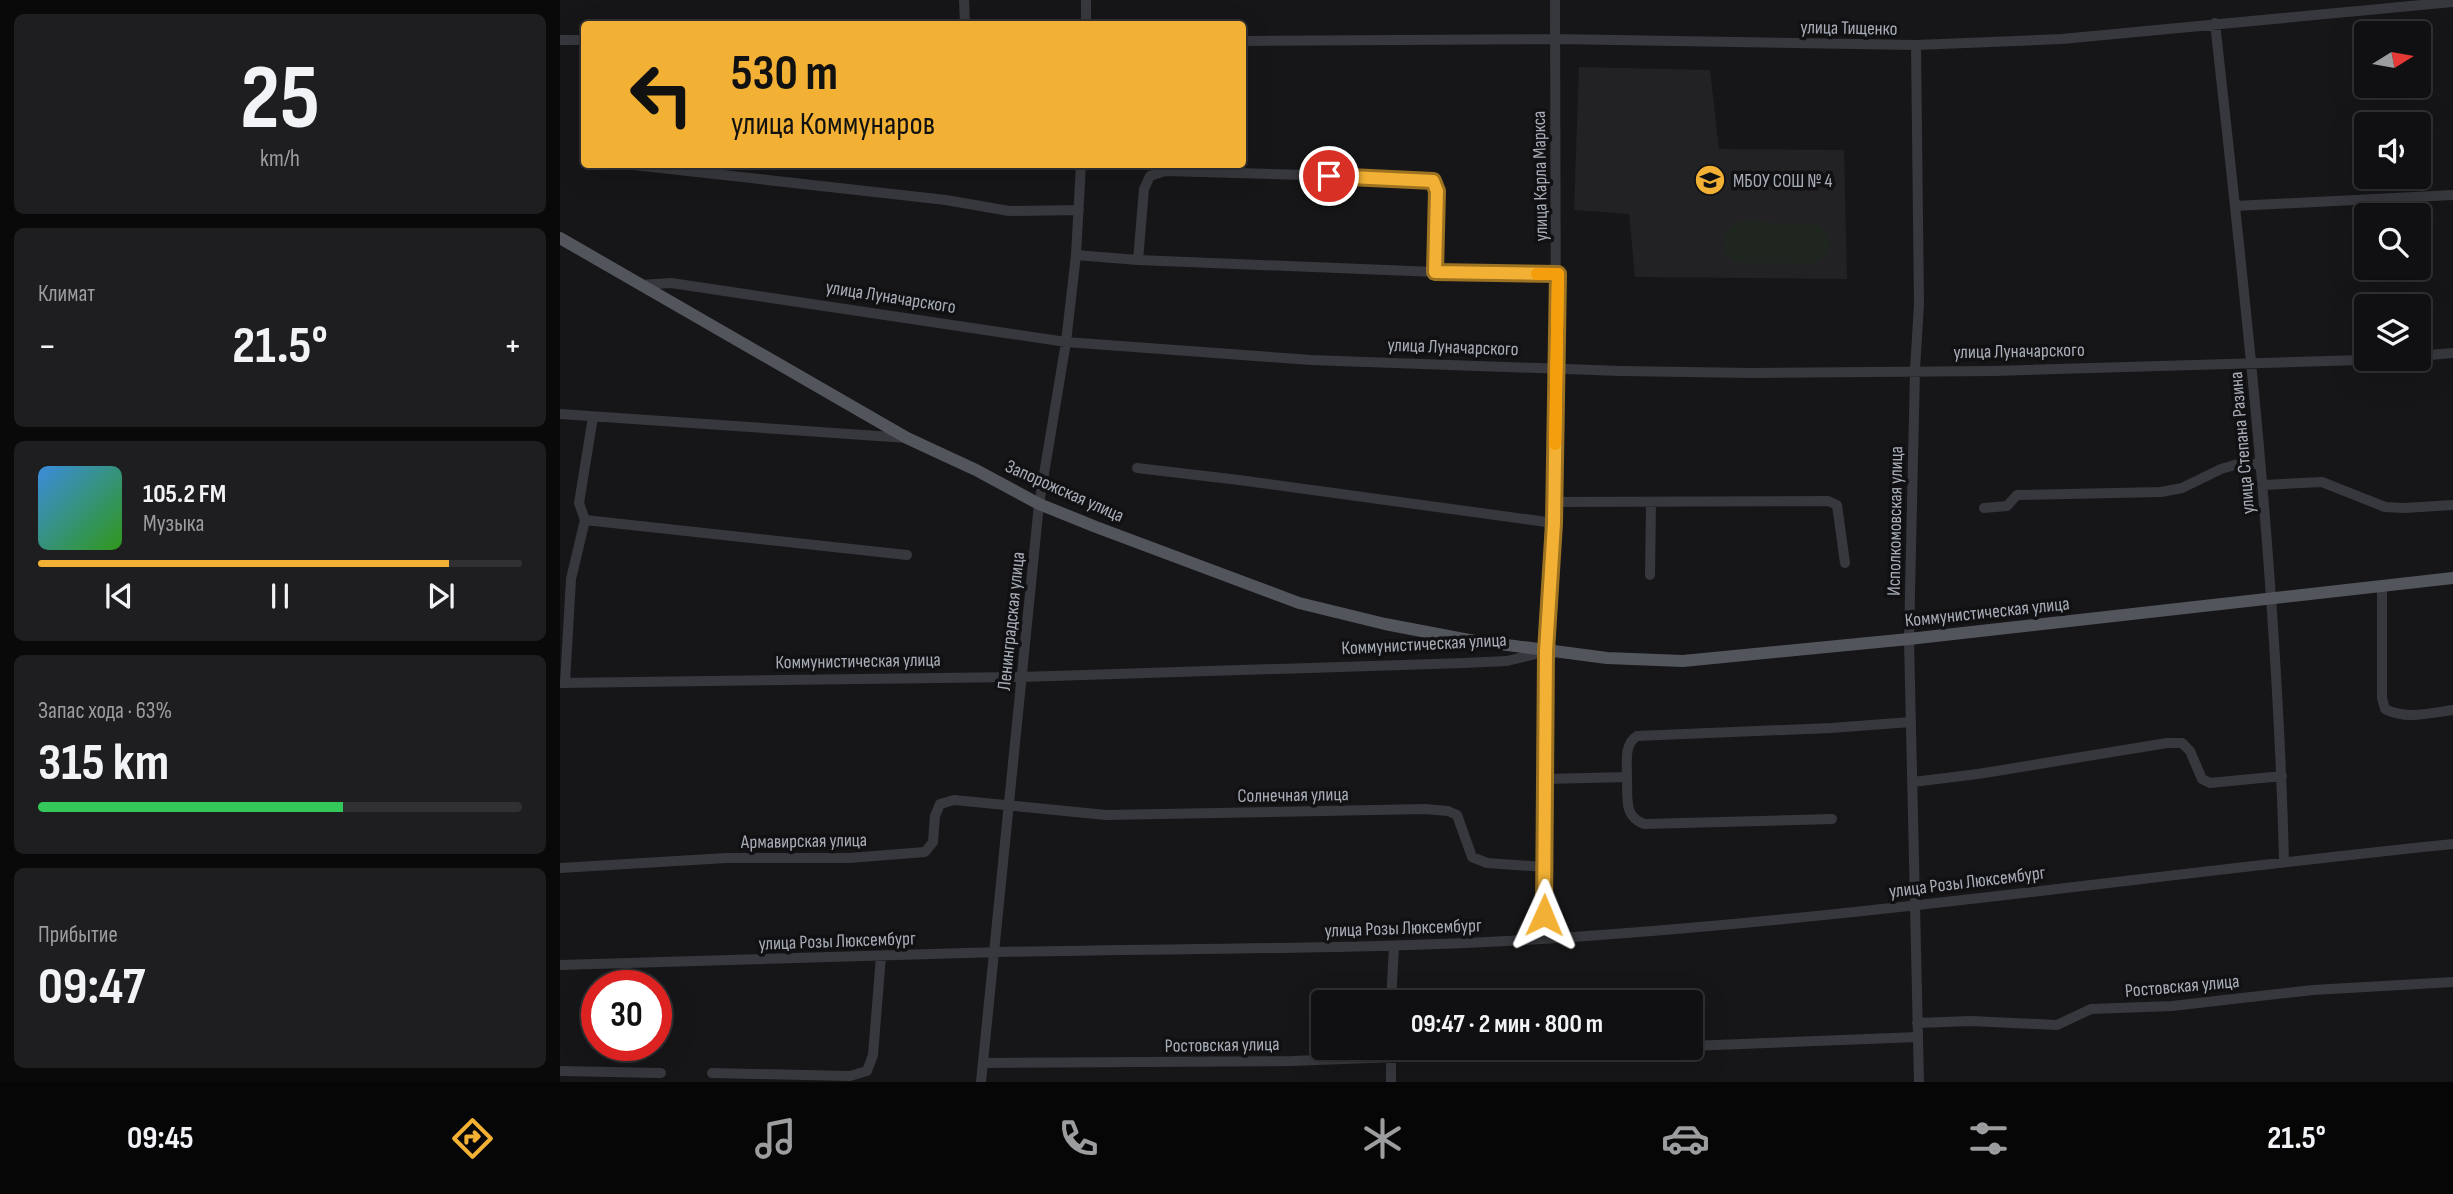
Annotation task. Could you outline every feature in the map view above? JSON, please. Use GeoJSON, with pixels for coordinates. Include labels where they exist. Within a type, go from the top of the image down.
{"type":"FeatureCollection","features":[{"type":"Feature","properties":{"kind":"main road"},"geometry":{"type":"LineString","coordinates":[[560,239],[906,438]]}},
{"type":"Feature","properties":{"kind":"main road","name":"Запорожская улица"},"geometry":{"type":"LineString","coordinates":[[906,438],[976,470],[1039,504],[1300,603],[1384,624],[1546,651]]}},
{"type":"Feature","properties":{"kind":"main road","name":"Коммунистическая улица"},"geometry":{"type":"LineString","coordinates":[[1546,651],[1607,658],[1683,660],[1909,639],[2453,578]]}},
{"type":"Feature","properties":{"kind":"street"},"geometry":{"type":"LineString","coordinates":[[964,0],[965,21]]}},
{"type":"Feature","properties":{"kind":"street"},"geometry":{"type":"LineString","coordinates":[[1086,0],[1086,21]]}},
{"type":"Feature","properties":{"kind":"street","name":"улица Карла Маркса"},"geometry":{"type":"LineString","coordinates":[[1544,939],[1546,651],[1554,523],[1558,274],[1555,0]]}},
{"type":"Feature","properties":{"kind":"street","name":"улица Тищенко"},"geometry":{"type":"LineString","coordinates":[[1246,41],[1555,40],[1916,45],[2062,39],[2453,2]]}},
{"type":"Feature","properties":{"kind":"street","name":"улица Степана Разина"},"geometry":{"type":"LineString","coordinates":[[2215,23],[2263,485],[2282,776],[2284,861]]}},
{"type":"Feature","properties":{"kind":"street"},"geometry":{"type":"LineString","coordinates":[[560,40],[581,40]]}},
{"type":"Feature","properties":{"kind":"street","name":"Исполкомовская улица"},"geometry":{"type":"LineString","coordinates":[[1916,45],[1919,304],[1914,370],[1909,639],[1919,1082]]}},
{"type":"Feature","properties":{"kind":"street"},"geometry":{"type":"LineString","coordinates":[[661,168],[946,200],[1009,211],[1079,210]]}},
{"type":"Feature","properties":{"kind":"street","name":"Ленинградская улица"},"geometry":{"type":"LineString","coordinates":[[981,1082],[1039,504],[1066,342],[1076,255],[1081,168]]}},
{"type":"Feature","properties":{"kind":"street"},"geometry":{"type":"LineString","coordinates":[[1138,260],[1144,189],[1150,176],[1166,171],[1411,178],[1433,181],[1437,191],[1435,272]]}},
{"type":"Feature","properties":{"kind":"street"},"geometry":{"type":"LineString","coordinates":[[2235,206],[2453,195]]}},
{"type":"Feature","properties":{"kind":"street"},"geometry":{"type":"LineString","coordinates":[[1076,255],[1435,272],[1558,274]]}},
{"type":"Feature","properties":{"kind":"street","name":"улица Луначарского"},"geometry":{"type":"LineString","coordinates":[[641,285],[671,283],[1066,342],[1311,360],[1752,373],[1994,371],[2354,360]]}},
{"type":"Feature","properties":{"kind":"street"},"geometry":{"type":"LineString","coordinates":[[2431,355],[2453,353]]}},
{"type":"Feature","properties":{"kind":"street","name":"Запорожская улица"},"geometry":{"type":"LineString","coordinates":[[560,414],[906,438]]}},
{"type":"Feature","properties":{"kind":"street"},"geometry":{"type":"LineString","coordinates":[[562,683],[565,578],[585,520],[579,503],[593,417]]}},
{"type":"Feature","properties":{"kind":"street"},"geometry":{"type":"LineString","coordinates":[[1984,508],[2007,506],[2017,495],[2161,492],[2182,488],[2229,467],[2260,464]]}},
{"type":"Feature","properties":{"kind":"street"},"geometry":{"type":"LineString","coordinates":[[1137,468],[1554,523]]}},
{"type":"Feature","properties":{"kind":"street"},"geometry":{"type":"LineString","coordinates":[[2263,485],[2322,482],[2385,507],[2453,505]]}},
{"type":"Feature","properties":{"kind":"street"},"geometry":{"type":"LineString","coordinates":[[1554,502],[1828,500],[1837,505],[1845,563]]}},
{"type":"Feature","properties":{"kind":"street"},"geometry":{"type":"LineString","coordinates":[[1650,575],[1651,502]]}},
{"type":"Feature","properties":{"kind":"street"},"geometry":{"type":"LineString","coordinates":[[585,520],[907,555]]}},
{"type":"Feature","properties":{"kind":"street"},"geometry":{"type":"LineString","coordinates":[[2382,586],[2382,698],[2385,709],[2395,714],[2410,715],[2453,710]]}},
{"type":"Feature","properties":{"kind":"street","name":"Коммунистическая улица"},"geometry":{"type":"LineString","coordinates":[[562,683],[1021,677],[1464,663],[1507,661],[1546,651]]}},
{"type":"Feature","properties":{"kind":"street"},"geometry":{"type":"LineString","coordinates":[[1832,818],[1644,824],[1634,820],[1629,810],[1628,747],[1631,740],[1637,736],[1912,722]]}},
{"type":"Feature","properties":{"kind":"street"},"geometry":{"type":"LineString","coordinates":[[1913,782],[2167,743],[2182,743],[2190,751],[2202,779],[2210,783],[2282,776]]}},
{"type":"Feature","properties":{"kind":"street"},"geometry":{"type":"LineString","coordinates":[[1545,779],[1627,776]]}},
{"type":"Feature","properties":{"kind":"street","name":"Армавирская улица"},"geometry":{"type":"LineString","coordinates":[[560,868],[726,858],[849,858],[925,852],[933,842],[935,816],[940,804],[954,800],[1010,805]]}},
{"type":"Feature","properties":{"kind":"street","name":"Солнечная улица"},"geometry":{"type":"LineString","coordinates":[[1010,805],[1106,815],[1425,809],[1448,811],[1457,815],[1472,857],[1486,863],[1545,867]]}},
{"type":"Feature","properties":{"kind":"street","name":"улица Розы Люксембург"},"geometry":{"type":"LineString","coordinates":[[560,965],[994,952],[1394,946],[1544,939],[1794,918],[2453,844]]}},
{"type":"Feature","properties":{"kind":"street"},"geometry":{"type":"LineString","coordinates":[[1392,990],[1394,946]]}},
{"type":"Feature","properties":{"kind":"street"},"geometry":{"type":"LineString","coordinates":[[712,1073],[850,1076],[867,1072],[873,1055],[881,956]]}},
{"type":"Feature","properties":{"kind":"street","name":"Ростовская улица"},"geometry":{"type":"LineString","coordinates":[[1917,1023],[1971,1021],[2057,1026],[2091,1009],[2172,1006],[2313,990],[2453,982]]}},
{"type":"Feature","properties":{"kind":"street"},"geometry":{"type":"LineString","coordinates":[[1703,1045],[1918,1037]]}},
{"type":"Feature","properties":{"kind":"street","name":"Ростовская улица"},"geometry":{"type":"LineString","coordinates":[[983,1063],[1188,1063],[1311,1057]]}},
{"type":"Feature","properties":{"kind":"street"},"geometry":{"type":"LineString","coordinates":[[1391,1060],[1391,1082]]}},
{"type":"Feature","properties":{"kind":"street"},"geometry":{"type":"LineString","coordinates":[[560,1071],[661,1073]]}},
{"type":"Feature","properties":{"kind":"shaded area","name":"МБОУ СОШ № 4"},"geometry":{"type":"Polygon","coordinates":[[[1579,67],[1710,70],[1719,149],[1844,150],[1847,279],[1635,277],[1629,214],[1574,210],[1579,67]]]}},
{"type":"Feature","properties":{"kind":"shaded area"},"geometry":{"type":"Polygon","coordinates":[[[1741,222],[1817,224],[1827,234],[1828,251],[1820,261],[1813,264],[1734,261],[1726,253],[1725,238],[1728,230],[1741,222]]]}},
{"type":"Feature","properties":{"kind":"slow traffic"},"geometry":{"type":"LineString","coordinates":[[1537,274],[1558,274],[1555,444]]}},
{"type":"Feature","properties":{"kind":"place","name":"МБОУ СОШ № 4"},"geometry":{"type":"Point","coordinates":[1710,180]}},
{"type":"Feature","properties":{"kind":"route"},"geometry":{"type":"LineString","coordinates":[[1329,176],[1433,181],[1437,191],[1435,272],[1558,274],[1554,523],[1546,651],[1544,915]]}}]}
